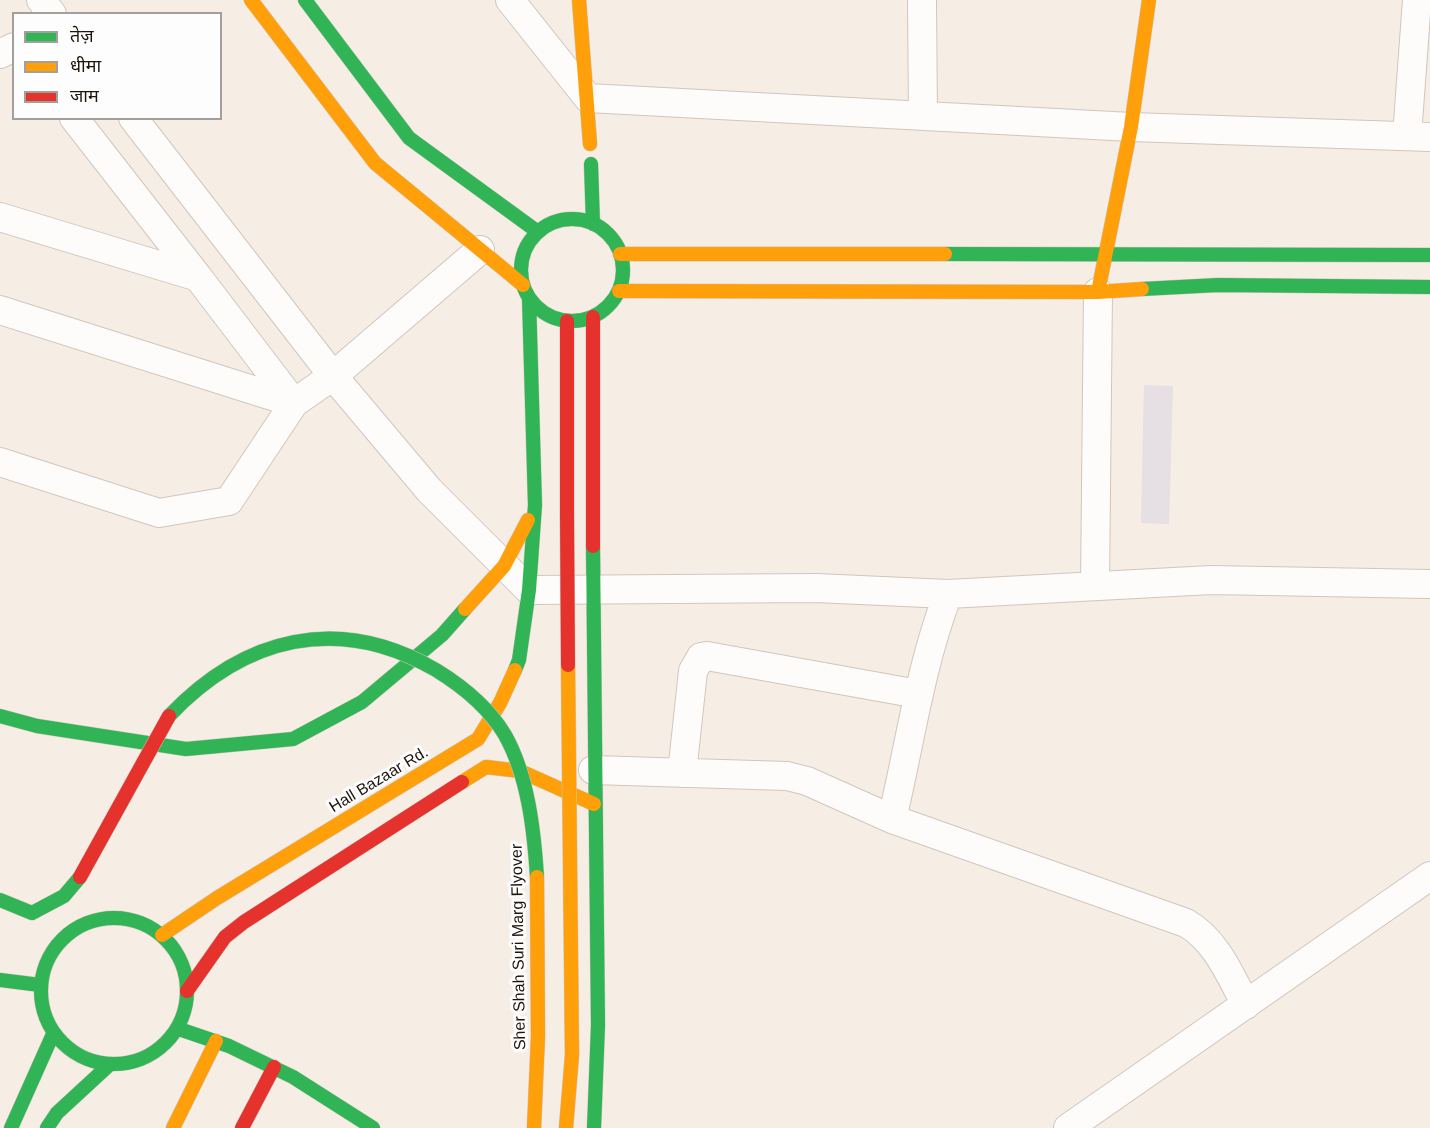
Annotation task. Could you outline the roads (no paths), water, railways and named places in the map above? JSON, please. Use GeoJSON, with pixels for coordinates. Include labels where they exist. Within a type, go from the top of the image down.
{"type":"FeatureCollection","features":[{"type":"Feature","properties":{"kind":"main road"},"geometry":{"type":"LineString","coordinates":[[251,0],[375,163],[480,250],[526,291],[539,309],[552,317],[567,321],[592,317],[608,306],[619,291],[623,266],[620,254],[614,242],[593,224],[579,220],[564,220],[538,232],[526,248],[521,266],[526,291]]}},
{"type":"Feature","properties":{"kind":"main road"},"geometry":{"type":"LineString","coordinates":[[305,0],[409,138],[538,232]]}},
{"type":"Feature","properties":{"kind":"main road"},"geometry":{"type":"LineString","coordinates":[[579,0],[590,144]]}},
{"type":"Feature","properties":{"kind":"main road"},"geometry":{"type":"LineString","coordinates":[[1098,292],[1131,127],[1149,0]]}},
{"type":"Feature","properties":{"kind":"main road"},"geometry":{"type":"LineString","coordinates":[[591,164],[593,224]]}},
{"type":"Feature","properties":{"kind":"main road"},"geometry":{"type":"LineString","coordinates":[[620,254],[1430,255]]}},
{"type":"Feature","properties":{"kind":"main road"},"geometry":{"type":"LineString","coordinates":[[619,291],[1098,292],[1218,285],[1430,287]]}},
{"type":"Feature","properties":{"kind":"main road","name":"Hall Bazaar Rd."},"geometry":{"type":"LineString","coordinates":[[162,935],[217,898],[478,739],[500,703],[519,660],[529,590],[535,505],[526,291]]}},
{"type":"Feature","properties":{"kind":"main road"},"geometry":{"type":"LineString","coordinates":[[592,317],[593,771],[598,1025],[594,1128]]}},
{"type":"Feature","properties":{"kind":"main road"},"geometry":{"type":"LineString","coordinates":[[566,1128],[572,1056],[567,321]]}},
{"type":"Feature","properties":{"kind":"main road"},"geometry":{"type":"LineString","coordinates":[[0,716],[37,726],[186,748],[293,739],[362,702],[442,635],[504,566],[535,505]]}},
{"type":"Feature","properties":{"kind":"main road","name":"Sher Shah Suri Marg Flyover"},"geometry":{"type":"LineString","coordinates":[[32,913],[64,896],[80,877],[166,720],[189,694],[217,671],[255,651],[300,640],[342,638],[383,645],[426,664],[466,692],[491,717],[510,746],[524,784],[533,820],[539,931],[534,1128]]}},
{"type":"Feature","properties":{"kind":"main road"},"geometry":{"type":"LineString","coordinates":[[187,991],[225,938],[244,922],[346,854],[486,767],[520,771],[594,804]]}},
{"type":"Feature","properties":{"kind":"main road"},"geometry":{"type":"LineString","coordinates":[[0,900],[32,913]]}},
{"type":"Feature","properties":{"kind":"main road"},"geometry":{"type":"LineString","coordinates":[[0,914],[9,916],[32,913]]}},
{"type":"Feature","properties":{"kind":"main road"},"geometry":{"type":"LineString","coordinates":[[115,917],[141,922],[162,935],[178,953],[187,976],[187,991],[178,1029],[155,1053],[131,1064],[108,1066],[67,1050],[53,1034],[40,1005],[40,985],[53,948],[76,927],[90,920],[115,917]]}},
{"type":"Feature","properties":{"kind":"main road"},"geometry":{"type":"LineString","coordinates":[[0,980],[40,985]]}},
{"type":"Feature","properties":{"kind":"main road"},"geometry":{"type":"LineString","coordinates":[[178,1029],[216,1041],[274,1067],[373,1128]]}},
{"type":"Feature","properties":{"kind":"main road"},"geometry":{"type":"LineString","coordinates":[[11,1128],[53,1034]]}},
{"type":"Feature","properties":{"kind":"main road"},"geometry":{"type":"LineString","coordinates":[[173,1128],[216,1041]]}},
{"type":"Feature","properties":{"kind":"main road"},"geometry":{"type":"LineString","coordinates":[[47,1128],[57,1113],[108,1066]]}},
{"type":"Feature","properties":{"kind":"main road"},"geometry":{"type":"LineString","coordinates":[[242,1128],[258,1093],[274,1067]]}},
{"type":"Feature","properties":{"kind":"street"},"geometry":{"type":"LineString","coordinates":[[41,0],[50,12]]}},
{"type":"Feature","properties":{"kind":"street"},"geometry":{"type":"LineString","coordinates":[[510,0],[588,98],[1131,127],[1418,137],[1417,0]]}},
{"type":"Feature","properties":{"kind":"street"},"geometry":{"type":"LineString","coordinates":[[922,0],[923,115]]}},
{"type":"Feature","properties":{"kind":"street"},"geometry":{"type":"LineString","coordinates":[[76,120],[294,404]]}},
{"type":"Feature","properties":{"kind":"street"},"geometry":{"type":"LineString","coordinates":[[135,120],[333,376],[429,490],[529,590],[816,588],[948,594],[1211,580],[1430,584]]}},
{"type":"Feature","properties":{"kind":"street"},"geometry":{"type":"LineString","coordinates":[[0,217],[198,277]]}},
{"type":"Feature","properties":{"kind":"street"},"geometry":{"type":"LineString","coordinates":[[0,462],[159,513],[229,501],[294,404],[333,376],[480,250]]}},
{"type":"Feature","properties":{"kind":"street"},"geometry":{"type":"LineString","coordinates":[[1095,586],[1098,292]]}},
{"type":"Feature","properties":{"kind":"street"},"geometry":{"type":"LineString","coordinates":[[0,310],[294,404]]}},
{"type":"Feature","properties":{"kind":"street"},"geometry":{"type":"LineString","coordinates":[[891,819],[932,636],[948,594]]}},
{"type":"Feature","properties":{"kind":"street"},"geometry":{"type":"LineString","coordinates":[[682,773],[693,671],[701,657],[707,656],[918,694]]}},
{"type":"Feature","properties":{"kind":"street"},"geometry":{"type":"LineString","coordinates":[[593,771],[787,776],[807,781],[891,819],[1186,923],[1207,939],[1220,957],[1246,1005]]}},
{"type":"Feature","properties":{"kind":"street"},"geometry":{"type":"LineString","coordinates":[[1068,1128],[1430,876]]}}]}
